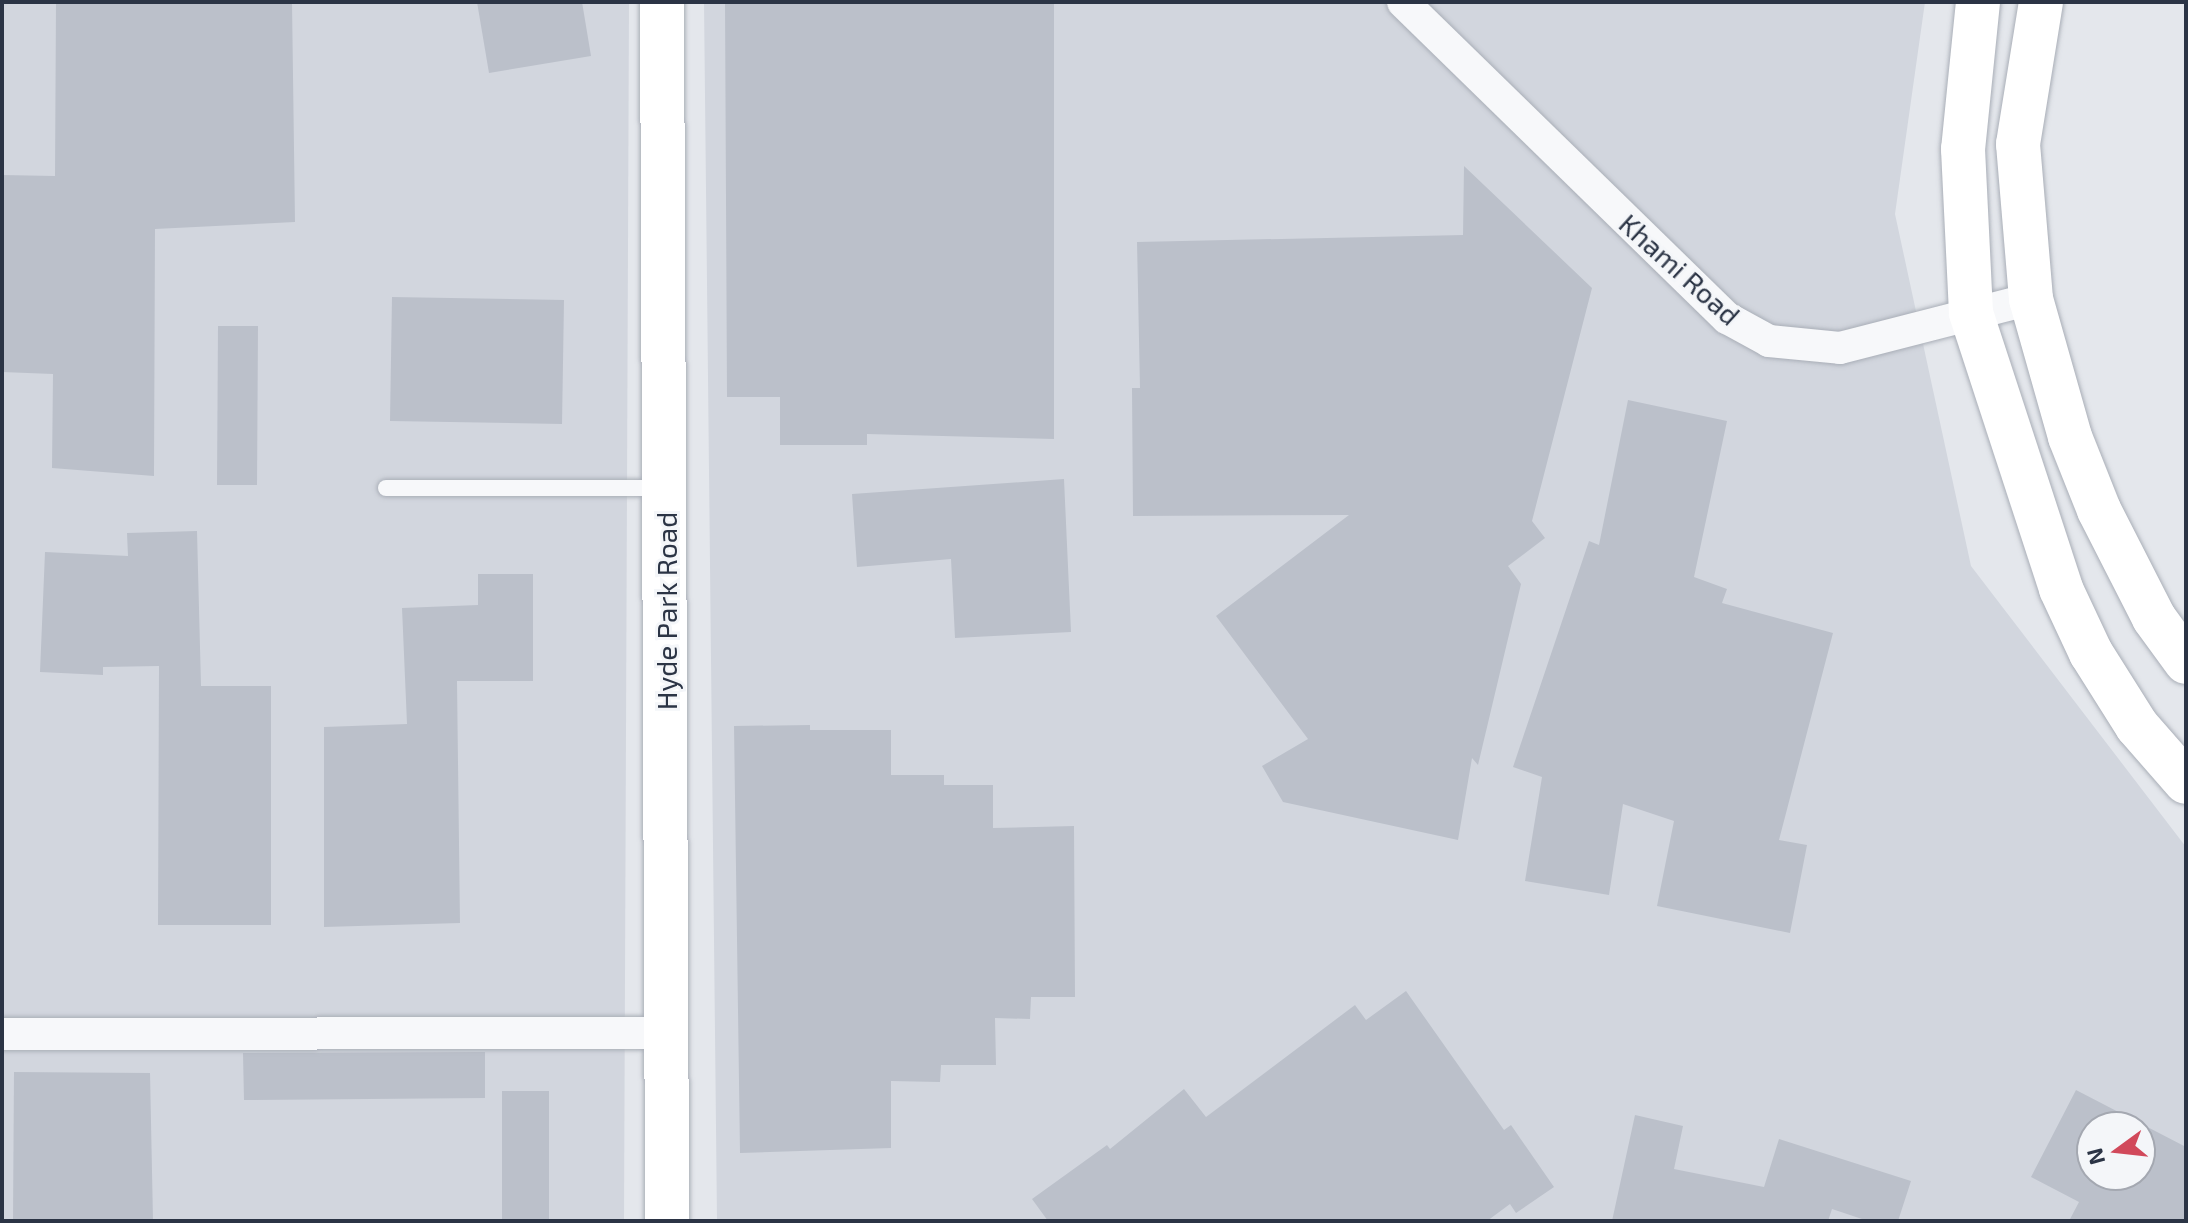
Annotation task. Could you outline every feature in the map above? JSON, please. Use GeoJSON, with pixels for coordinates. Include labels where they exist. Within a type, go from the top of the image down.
{"type":"FeatureCollection","features":[{"type":"Feature","properties":{"kind":"main road","name":"Hyde Park Road"},"geometry":{"type":"LineString","coordinates":[[662,2],[667,1221]]}},
{"type":"Feature","properties":{"kind":"main road"},"geometry":{"type":"LineString","coordinates":[[1978,2],[1963,149],[1971,313],[2061,589],[2091,653],[2137,726],[2186,782]]}},
{"type":"Feature","properties":{"kind":"main road"},"geometry":{"type":"LineString","coordinates":[[2041,2],[2018,144],[2031,299],[2070,437],[2099,510],[2154,618],[2186,662]]}},
{"type":"Feature","properties":{"kind":"street","name":"Khami Road"},"geometry":{"type":"LineString","coordinates":[[1403,2],[1727,318],[1769,341],[1840,348],[2031,299]]}},
{"type":"Feature","properties":{"kind":"street"},"geometry":{"type":"LineString","coordinates":[[2,1034],[667,1033]]}},
{"type":"Feature","properties":{"kind":"lane"},"geometry":{"type":"LineString","coordinates":[[386,488],[665,488]]}},
{"type":"Feature","properties":{"kind":"shaded area"},"geometry":{"type":"Polygon","coordinates":[[[2,2],[629,2],[624,1221],[2,1221],[2,2]]]}},
{"type":"Feature","properties":{"kind":"shaded area"},"geometry":{"type":"Polygon","coordinates":[[[704,2],[1925,2],[1895,214],[1971,566],[2186,847],[2186,1221],[717,1221],[704,2]]]}},
{"type":"Feature","properties":{"kind":"building"},"geometry":{"type":"Polygon","coordinates":[[[56,2],[292,2],[295,222],[155,229],[154,476],[52,468],[53,374],[2,372],[2,175],[55,176],[56,2]]]}},
{"type":"Feature","properties":{"kind":"building"},"geometry":{"type":"Polygon","coordinates":[[[477,2],[582,2],[591,56],[489,73],[477,2]]]}},
{"type":"Feature","properties":{"kind":"building"},"geometry":{"type":"Polygon","coordinates":[[[725,2],[1054,2],[1054,439],[867,434],[867,445],[780,445],[780,397],[727,397],[725,2]]]}},
{"type":"Feature","properties":{"kind":"building"},"geometry":{"type":"Polygon","coordinates":[[[1464,166],[1592,288],[1532,521],[1545,538],[1508,566],[1521,584],[1478,765],[1472,758],[1458,840],[1283,802],[1262,766],[1308,739],[1216,616],[1349,515],[1133,516],[1132,388],[1140,388],[1137,242],[1463,235],[1464,166]]]}},
{"type":"Feature","properties":{"kind":"building"},"geometry":{"type":"Polygon","coordinates":[[[392,297],[564,300],[562,424],[390,421],[392,297]]]}},
{"type":"Feature","properties":{"kind":"building"},"geometry":{"type":"Polygon","coordinates":[[[218,326],[258,326],[257,485],[217,485],[218,326]]]}},
{"type":"Feature","properties":{"kind":"building"},"geometry":{"type":"Polygon","coordinates":[[[1628,400],[1727,421],[1694,577],[1727,589],[1722,603],[1833,633],[1779,840],[1807,845],[1790,933],[1657,906],[1674,821],[1623,804],[1609,895],[1525,881],[1542,777],[1513,767],[1589,541],[1599,545],[1628,400]]]}},
{"type":"Feature","properties":{"kind":"building"},"geometry":{"type":"Polygon","coordinates":[[[1064,479],[1071,632],[955,638],[951,559],[857,567],[852,494],[1064,479]]]}},
{"type":"Feature","properties":{"kind":"building"},"geometry":{"type":"Polygon","coordinates":[[[197,531],[201,686],[271,686],[271,925],[158,925],[159,666],[103,667],[103,675],[40,672],[45,552],[128,556],[127,533],[197,531]]]}},
{"type":"Feature","properties":{"kind":"building"},"geometry":{"type":"Polygon","coordinates":[[[478,574],[533,574],[533,681],[457,681],[460,923],[324,927],[324,727],[407,724],[402,608],[478,605],[478,574]]]}},
{"type":"Feature","properties":{"kind":"building"},"geometry":{"type":"Polygon","coordinates":[[[810,725],[810,730],[891,730],[891,775],[944,775],[944,785],[993,785],[993,828],[1074,826],[1075,997],[1031,997],[1030,1019],[995,1018],[996,1065],[941,1065],[940,1082],[891,1081],[891,1148],[740,1153],[734,726],[810,725]]]}},
{"type":"Feature","properties":{"kind":"building"},"geometry":{"type":"Polygon","coordinates":[[[1406,991],[1504,1130],[1511,1125],[1554,1187],[1516,1213],[1510,1204],[1487,1221],[1048,1221],[1032,1199],[1107,1145],[1110,1149],[1184,1089],[1206,1117],[1355,1005],[1366,1020],[1406,991]]]}},
{"type":"Feature","properties":{"kind":"building"},"geometry":{"type":"Polygon","coordinates":[[[485,1052],[485,1098],[244,1100],[243,1053],[485,1052]]]}},
{"type":"Feature","properties":{"kind":"building"},"geometry":{"type":"Polygon","coordinates":[[[14,1072],[150,1073],[153,1221],[13,1221],[14,1072]]]}},
{"type":"Feature","properties":{"kind":"building"},"geometry":{"type":"Polygon","coordinates":[[[2076,1090],[2117,1111],[2076,1111],[2076,1191],[2156,1191],[2156,1131],[2186,1147],[2186,1221],[2069,1221],[2079,1202],[2031,1177],[2076,1090]]]}},
{"type":"Feature","properties":{"kind":"building"},"geometry":{"type":"Polygon","coordinates":[[[502,1091],[549,1091],[549,1221],[502,1221],[502,1091]]]}},
{"type":"Feature","properties":{"kind":"building"},"geometry":{"type":"Polygon","coordinates":[[[1635,1115],[1683,1126],[1674,1169],[1764,1187],[1779,1139],[1911,1181],[1898,1221],[1868,1221],[1832,1209],[1828,1221],[1612,1221],[1635,1115]]]}}]}
